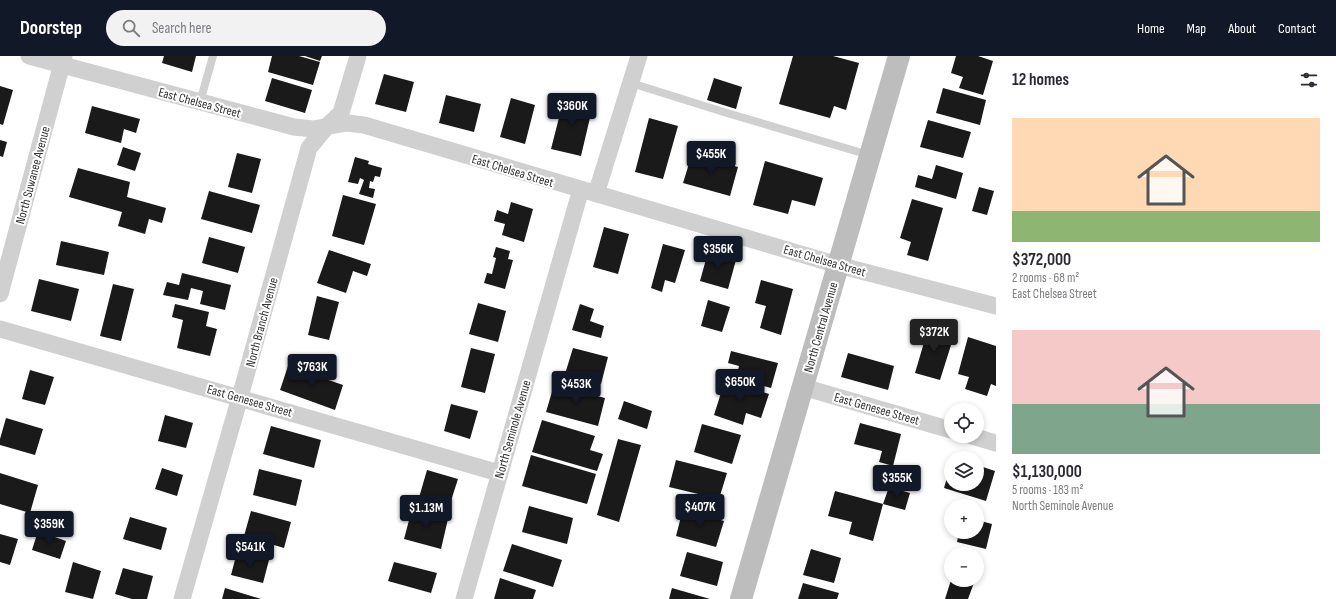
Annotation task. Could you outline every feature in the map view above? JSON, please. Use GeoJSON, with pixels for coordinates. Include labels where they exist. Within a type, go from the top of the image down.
{"type":"FeatureCollection","features":[{"type":"Feature","properties":{"kind":"street","name":"East Chelsea Street"},"geometry":{"type":"LineString","coordinates":[[29,56],[63,61],[200,102],[294,127],[313,129],[347,123],[364,125],[838,265],[996,306]]}},
{"type":"Feature","properties":{"kind":"street","name":"North Branch Avenue"},"geometry":{"type":"LineString","coordinates":[[182,599],[309,148],[327,126],[341,113],[358,56]]}},
{"type":"Feature","properties":{"kind":"street","name":"North Seminole Avenue"},"geometry":{"type":"LineString","coordinates":[[464,599],[499,473],[588,191],[639,56]]}},
{"type":"Feature","properties":{"kind":"street","name":"North Central Avenue"},"geometry":{"type":"LineString","coordinates":[[742,599],[899,56]]}},
{"type":"Feature","properties":{"kind":"street","name":"North Suwanee Avenue"},"geometry":{"type":"LineString","coordinates":[[0,294],[63,61]]}},
{"type":"Feature","properties":{"kind":"street","name":"East Genesee Street"},"geometry":{"type":"LineString","coordinates":[[0,329],[240,397],[499,473]]}},
{"type":"Feature","properties":{"kind":"street","name":"East Genesee Street"},"geometry":{"type":"LineString","coordinates":[[803,387],[944,428]]}},
{"type":"Feature","properties":{"kind":"street"},"geometry":{"type":"LineString","coordinates":[[984,440],[996,443]]}},
{"type":"Feature","properties":{"kind":"lane"},"geometry":{"type":"LineString","coordinates":[[200,102],[213,56]]}},
{"type":"Feature","properties":{"kind":"lane"},"geometry":{"type":"LineString","coordinates":[[630,83],[871,155]]}},
{"type":"Feature","properties":{"kind":"building"},"geometry":{"type":"Polygon","coordinates":[[[164,56],[196,56],[192,72],[162,63],[164,56]]]}},
{"type":"Feature","properties":{"kind":"building"},"geometry":{"type":"Polygon","coordinates":[[[272,56],[299,56],[320,62],[313,85],[268,72],[272,56]]]}},
{"type":"Feature","properties":{"kind":"building"},"geometry":{"type":"Polygon","coordinates":[[[305,56],[322,56],[320,61],[305,56]]]}},
{"type":"Feature","properties":{"kind":"building"},"geometry":{"type":"Polygon","coordinates":[[[793,56],[833,56],[859,63],[846,110],[834,106],[830,118],[779,104],[793,56]]]}},
{"type":"Feature","properties":{"kind":"building"},"geometry":{"type":"Polygon","coordinates":[[[956,56],[978,56],[993,61],[983,95],[959,88],[963,77],[951,73],[956,56]]]}},
{"type":"Feature","properties":{"kind":"building"},"geometry":{"type":"Polygon","coordinates":[[[384,74],[414,82],[406,112],[375,104],[384,74]]]}},
{"type":"Feature","properties":{"kind":"building"},"geometry":{"type":"Polygon","coordinates":[[[272,78],[312,90],[305,113],[265,101],[272,78]]]}},
{"type":"Feature","properties":{"kind":"building"},"geometry":{"type":"Polygon","coordinates":[[[714,78],[742,87],[736,109],[707,100],[714,78]]]}},
{"type":"Feature","properties":{"kind":"building"},"geometry":{"type":"Polygon","coordinates":[[[0,86],[13,90],[3,125],[0,124],[0,86]]]}},
{"type":"Feature","properties":{"kind":"building"},"geometry":{"type":"Polygon","coordinates":[[[943,88],[986,100],[980,125],[936,113],[943,88]]]}},
{"type":"Feature","properties":{"kind":"building"},"geometry":{"type":"Polygon","coordinates":[[[446,95],[481,104],[474,132],[439,123],[446,95]]]}},
{"type":"Feature","properties":{"kind":"building"},"geometry":{"type":"Polygon","coordinates":[[[511,98],[535,105],[525,144],[500,137],[511,98]]]}},
{"type":"Feature","properties":{"kind":"building"},"geometry":{"type":"Polygon","coordinates":[[[564,98],[593,105],[581,156],[551,149],[564,98]]]}},
{"type":"Feature","properties":{"kind":"building"},"geometry":{"type":"Polygon","coordinates":[[[92,106],[140,119],[136,133],[124,129],[121,143],[85,133],[92,106]]]}},
{"type":"Feature","properties":{"kind":"building"},"geometry":{"type":"Polygon","coordinates":[[[649,118],[678,126],[663,179],[635,172],[649,118]]]}},
{"type":"Feature","properties":{"kind":"building"},"geometry":{"type":"Polygon","coordinates":[[[928,120],[971,132],[963,158],[920,147],[928,120]]]}},
{"type":"Feature","properties":{"kind":"building"},"geometry":{"type":"Polygon","coordinates":[[[0,140],[7,142],[3,157],[0,156],[0,140]]]}},
{"type":"Feature","properties":{"kind":"building"},"geometry":{"type":"Polygon","coordinates":[[[123,147],[141,153],[135,171],[117,165],[123,147]]]}},
{"type":"Feature","properties":{"kind":"building"},"geometry":{"type":"Polygon","coordinates":[[[237,153],[261,159],[252,193],[228,187],[237,153]]]}},
{"type":"Feature","properties":{"kind":"building"},"geometry":{"type":"Polygon","coordinates":[[[692,154],[738,167],[730,196],[683,183],[692,154]]]}},
{"type":"Feature","properties":{"kind":"building"},"geometry":{"type":"Polygon","coordinates":[[[355,157],[369,161],[368,164],[382,168],[380,177],[375,176],[373,182],[370,181],[369,188],[375,189],[373,198],[359,194],[364,180],[360,178],[358,184],[348,182],[355,157]]]}},
{"type":"Feature","properties":{"kind":"building"},"geometry":{"type":"Polygon","coordinates":[[[765,161],[823,178],[815,206],[792,200],[788,214],[753,205],[765,161]]]}},
{"type":"Feature","properties":{"kind":"building"},"geometry":{"type":"Polygon","coordinates":[[[936,165],[963,173],[956,199],[915,187],[918,175],[932,179],[936,165]]]}},
{"type":"Feature","properties":{"kind":"building"},"geometry":{"type":"Polygon","coordinates":[[[78,168],[130,182],[127,197],[166,208],[162,223],[149,219],[145,234],[118,226],[122,212],[69,197],[78,168]]]}},
{"type":"Feature","properties":{"kind":"building"},"geometry":{"type":"Polygon","coordinates":[[[979,187],[994,191],[987,215],[972,211],[979,187]]]}},
{"type":"Feature","properties":{"kind":"building"},"geometry":{"type":"Polygon","coordinates":[[[209,191],[260,205],[252,233],[201,219],[209,191]]]}},
{"type":"Feature","properties":{"kind":"building"},"geometry":{"type":"Polygon","coordinates":[[[343,195],[376,204],[364,245],[332,236],[343,195]]]}},
{"type":"Feature","properties":{"kind":"building"},"geometry":{"type":"Polygon","coordinates":[[[912,199],[943,208],[928,261],[907,255],[911,242],[900,238],[912,199]]]}},
{"type":"Feature","properties":{"kind":"building"},"geometry":{"type":"Polygon","coordinates":[[[511,202],[533,209],[524,242],[502,235],[505,224],[494,221],[497,210],[508,214],[511,202]]]}},
{"type":"Feature","properties":{"kind":"building"},"geometry":{"type":"Polygon","coordinates":[[[604,227],[629,234],[618,274],[593,267],[604,227]]]}},
{"type":"Feature","properties":{"kind":"building"},"geometry":{"type":"Polygon","coordinates":[[[209,237],[245,247],[238,273],[202,263],[209,237]]]}},
{"type":"Feature","properties":{"kind":"building"},"geometry":{"type":"Polygon","coordinates":[[[61,241],[109,252],[104,275],[56,265],[61,241]]]}},
{"type":"Feature","properties":{"kind":"building"},"geometry":{"type":"Polygon","coordinates":[[[663,244],[685,250],[675,283],[665,280],[662,292],[651,288],[663,244]]]}},
{"type":"Feature","properties":{"kind":"building"},"geometry":{"type":"Polygon","coordinates":[[[496,247],[510,251],[508,259],[513,260],[505,289],[484,283],[487,273],[492,274],[496,258],[493,257],[496,247]]]}},
{"type":"Feature","properties":{"kind":"building"},"geometry":{"type":"Polygon","coordinates":[[[329,250],[371,264],[367,276],[353,271],[346,293],[317,283],[329,250]]]}},
{"type":"Feature","properties":{"kind":"building"},"geometry":{"type":"Polygon","coordinates":[[[708,252],[736,260],[728,289],[700,281],[708,252]]]}},
{"type":"Feature","properties":{"kind":"building"},"geometry":{"type":"Polygon","coordinates":[[[182,273],[231,285],[225,310],[200,304],[203,291],[191,288],[188,300],[163,295],[167,282],[179,285],[182,273]]]}},
{"type":"Feature","properties":{"kind":"building"},"geometry":{"type":"Polygon","coordinates":[[[39,279],[79,289],[71,321],[31,311],[39,279]]]}},
{"type":"Feature","properties":{"kind":"building"},"geometry":{"type":"Polygon","coordinates":[[[761,280],[793,289],[781,335],[760,328],[766,306],[755,303],[761,280]]]}},
{"type":"Feature","properties":{"kind":"building"},"geometry":{"type":"Polygon","coordinates":[[[113,284],[134,289],[121,341],[100,336],[113,284]]]}},
{"type":"Feature","properties":{"kind":"building"},"geometry":{"type":"Polygon","coordinates":[[[317,296],[339,302],[329,340],[308,335],[317,296]]]}},
{"type":"Feature","properties":{"kind":"building"},"geometry":{"type":"Polygon","coordinates":[[[708,300],[730,307],[722,332],[701,326],[708,300]]]}},
{"type":"Feature","properties":{"kind":"building"},"geometry":{"type":"Polygon","coordinates":[[[478,303],[506,311],[498,342],[469,334],[478,303]]]}},
{"type":"Feature","properties":{"kind":"building"},"geometry":{"type":"Polygon","coordinates":[[[175,304],[209,312],[206,326],[217,329],[210,356],[177,348],[183,320],[172,317],[175,304]]]}},
{"type":"Feature","properties":{"kind":"building"},"geometry":{"type":"Polygon","coordinates":[[[580,304],[594,309],[590,321],[604,326],[601,338],[572,330],[580,304]]]}},
{"type":"Feature","properties":{"kind":"building"},"geometry":{"type":"Polygon","coordinates":[[[930,322],[943,325],[939,338],[952,342],[940,380],[915,373],[930,322]]]}},
{"type":"Feature","properties":{"kind":"building"},"geometry":{"type":"Polygon","coordinates":[[[968,337],[996,346],[996,386],[991,384],[987,396],[965,389],[969,377],[958,374],[968,337]]]}},
{"type":"Feature","properties":{"kind":"building"},"geometry":{"type":"Polygon","coordinates":[[[471,348],[495,354],[485,393],[461,387],[471,348]]]}},
{"type":"Feature","properties":{"kind":"building"},"geometry":{"type":"Polygon","coordinates":[[[573,348],[608,357],[601,384],[565,374],[573,348]]]}},
{"type":"Feature","properties":{"kind":"building"},"geometry":{"type":"Polygon","coordinates":[[[731,351],[778,363],[771,388],[736,378],[739,366],[728,363],[731,351]]]}},
{"type":"Feature","properties":{"kind":"building"},"geometry":{"type":"Polygon","coordinates":[[[848,353],[894,366],[888,390],[841,377],[848,353]]]}},
{"type":"Feature","properties":{"kind":"building"},"geometry":{"type":"Polygon","coordinates":[[[288,366],[343,385],[335,410],[280,390],[288,366]]]}},
{"type":"Feature","properties":{"kind":"building"},"geometry":{"type":"Polygon","coordinates":[[[30,370],[54,377],[45,405],[22,399],[30,370]]]}},
{"type":"Feature","properties":{"kind":"building"},"geometry":{"type":"Polygon","coordinates":[[[725,380],[769,394],[761,418],[746,413],[743,425],[714,415],[725,380]]]}},
{"type":"Feature","properties":{"kind":"building"},"geometry":{"type":"Polygon","coordinates":[[[554,385],[605,398],[598,426],[546,412],[554,385]]]}},
{"type":"Feature","properties":{"kind":"building"},"geometry":{"type":"Polygon","coordinates":[[[624,401],[652,411],[647,429],[618,419],[624,401]]]}},
{"type":"Feature","properties":{"kind":"building"},"geometry":{"type":"Polygon","coordinates":[[[451,404],[478,411],[470,439],[444,431],[451,404]]]}},
{"type":"Feature","properties":{"kind":"building"},"geometry":{"type":"Polygon","coordinates":[[[165,415],[193,423],[186,448],[158,441],[165,415]]]}},
{"type":"Feature","properties":{"kind":"building"},"geometry":{"type":"Polygon","coordinates":[[[6,418],[43,429],[35,455],[0,445],[0,439],[6,418]]]}},
{"type":"Feature","properties":{"kind":"building"},"geometry":{"type":"Polygon","coordinates":[[[542,420],[595,436],[590,450],[603,454],[597,471],[532,452],[542,420]]]}},
{"type":"Feature","properties":{"kind":"building"},"geometry":{"type":"Polygon","coordinates":[[[860,423],[901,434],[893,466],[879,462],[882,451],[854,444],[860,423]]]}},
{"type":"Feature","properties":{"kind":"building"},"geometry":{"type":"Polygon","coordinates":[[[702,424],[741,435],[732,464],[694,452],[702,424]]]}},
{"type":"Feature","properties":{"kind":"building"},"geometry":{"type":"Polygon","coordinates":[[[271,426],[321,440],[314,468],[263,454],[271,426]]]}},
{"type":"Feature","properties":{"kind":"building"},"geometry":{"type":"Polygon","coordinates":[[[618,439],[641,445],[619,522],[597,515],[618,439]]]}},
{"type":"Feature","properties":{"kind":"building"},"geometry":{"type":"Polygon","coordinates":[[[531,455],[596,474],[587,504],[522,486],[531,455]]]}},
{"type":"Feature","properties":{"kind":"building"},"geometry":{"type":"Polygon","coordinates":[[[676,460],[727,473],[719,499],[669,487],[676,460]]]}},
{"type":"Feature","properties":{"kind":"building"},"geometry":{"type":"Polygon","coordinates":[[[984,467],[995,471],[986,501],[984,499],[954,491],[984,491],[984,467]]]}},
{"type":"Feature","properties":{"kind":"building"},"geometry":{"type":"Polygon","coordinates":[[[162,468],[183,475],[177,496],[155,489],[162,468]]]}},
{"type":"Feature","properties":{"kind":"building"},"geometry":{"type":"Polygon","coordinates":[[[259,469],[302,480],[296,506],[253,495],[259,469]]]}},
{"type":"Feature","properties":{"kind":"building"},"geometry":{"type":"Polygon","coordinates":[[[427,470],[458,479],[448,510],[418,501],[427,470]]]}},
{"type":"Feature","properties":{"kind":"building"},"geometry":{"type":"Polygon","coordinates":[[[0,473],[38,485],[30,513],[0,504],[0,473]]]}},
{"type":"Feature","properties":{"kind":"building"},"geometry":{"type":"Polygon","coordinates":[[[889,487],[910,493],[905,510],[883,504],[889,487]]]}},
{"type":"Feature","properties":{"kind":"building"},"geometry":{"type":"Polygon","coordinates":[[[835,491],[883,504],[873,541],[849,534],[852,522],[828,516],[835,491]]]}},
{"type":"Feature","properties":{"kind":"building"},"geometry":{"type":"Polygon","coordinates":[[[529,506],[573,518],[567,544],[522,532],[529,506]]]}},
{"type":"Feature","properties":{"kind":"building"},"geometry":{"type":"Polygon","coordinates":[[[412,509],[448,519],[441,549],[404,539],[412,509]]]}},
{"type":"Feature","properties":{"kind":"building"},"geometry":{"type":"Polygon","coordinates":[[[683,509],[724,521],[716,547],[676,536],[683,509]]]}},
{"type":"Feature","properties":{"kind":"building"},"geometry":{"type":"Polygon","coordinates":[[[251,511],[291,522],[284,548],[244,536],[251,511]]]}},
{"type":"Feature","properties":{"kind":"building"},"geometry":{"type":"Polygon","coordinates":[[[130,517],[167,528],[161,550],[123,539],[130,517]]]}},
{"type":"Feature","properties":{"kind":"building"},"geometry":{"type":"Polygon","coordinates":[[[984,522],[992,524],[986,549],[984,547],[957,542],[958,539],[984,539],[984,522]]]}},
{"type":"Feature","properties":{"kind":"building"},"geometry":{"type":"Polygon","coordinates":[[[38,531],[66,541],[60,559],[32,550],[38,531]]]}},
{"type":"Feature","properties":{"kind":"building"},"geometry":{"type":"Polygon","coordinates":[[[0,534],[18,539],[10,565],[0,562],[0,534]]]}},
{"type":"Feature","properties":{"kind":"building"},"geometry":{"type":"Polygon","coordinates":[[[512,544],[562,560],[553,587],[503,571],[512,544]]]}},
{"type":"Feature","properties":{"kind":"building"},"geometry":{"type":"Polygon","coordinates":[[[811,549],[841,558],[834,583],[803,575],[811,549]]]}},
{"type":"Feature","properties":{"kind":"building"},"geometry":{"type":"Polygon","coordinates":[[[237,552],[269,560],[263,583],[231,575],[237,552]]]}},
{"type":"Feature","properties":{"kind":"building"},"geometry":{"type":"Polygon","coordinates":[[[687,552],[723,562],[717,586],[680,576],[687,552]]]}},
{"type":"Feature","properties":{"kind":"building"},"geometry":{"type":"Polygon","coordinates":[[[73,562],[101,571],[93,599],[65,592],[73,562]]]}},
{"type":"Feature","properties":{"kind":"building"},"geometry":{"type":"Polygon","coordinates":[[[394,562],[437,573],[431,593],[388,581],[394,562]]]}},
{"type":"Feature","properties":{"kind":"building"},"geometry":{"type":"Polygon","coordinates":[[[123,568],[153,576],[147,599],[132,599],[115,594],[123,568]]]}},
{"type":"Feature","properties":{"kind":"building"},"geometry":{"type":"Polygon","coordinates":[[[500,578],[536,590],[533,599],[494,599],[500,578]]]}},
{"type":"Feature","properties":{"kind":"building"},"geometry":{"type":"Polygon","coordinates":[[[803,583],[839,593],[837,599],[798,599],[803,583]]]}},
{"type":"Feature","properties":{"kind":"building"},"geometry":{"type":"Polygon","coordinates":[[[949,587],[972,587],[968,599],[945,599],[949,587]]]}},
{"type":"Feature","properties":{"kind":"building"},"geometry":{"type":"Polygon","coordinates":[[[225,588],[261,599],[222,599],[225,588]]]}},
{"type":"Feature","properties":{"kind":"building"},"geometry":{"type":"Polygon","coordinates":[[[672,588],[710,599],[669,599],[672,588]]]}}]}
